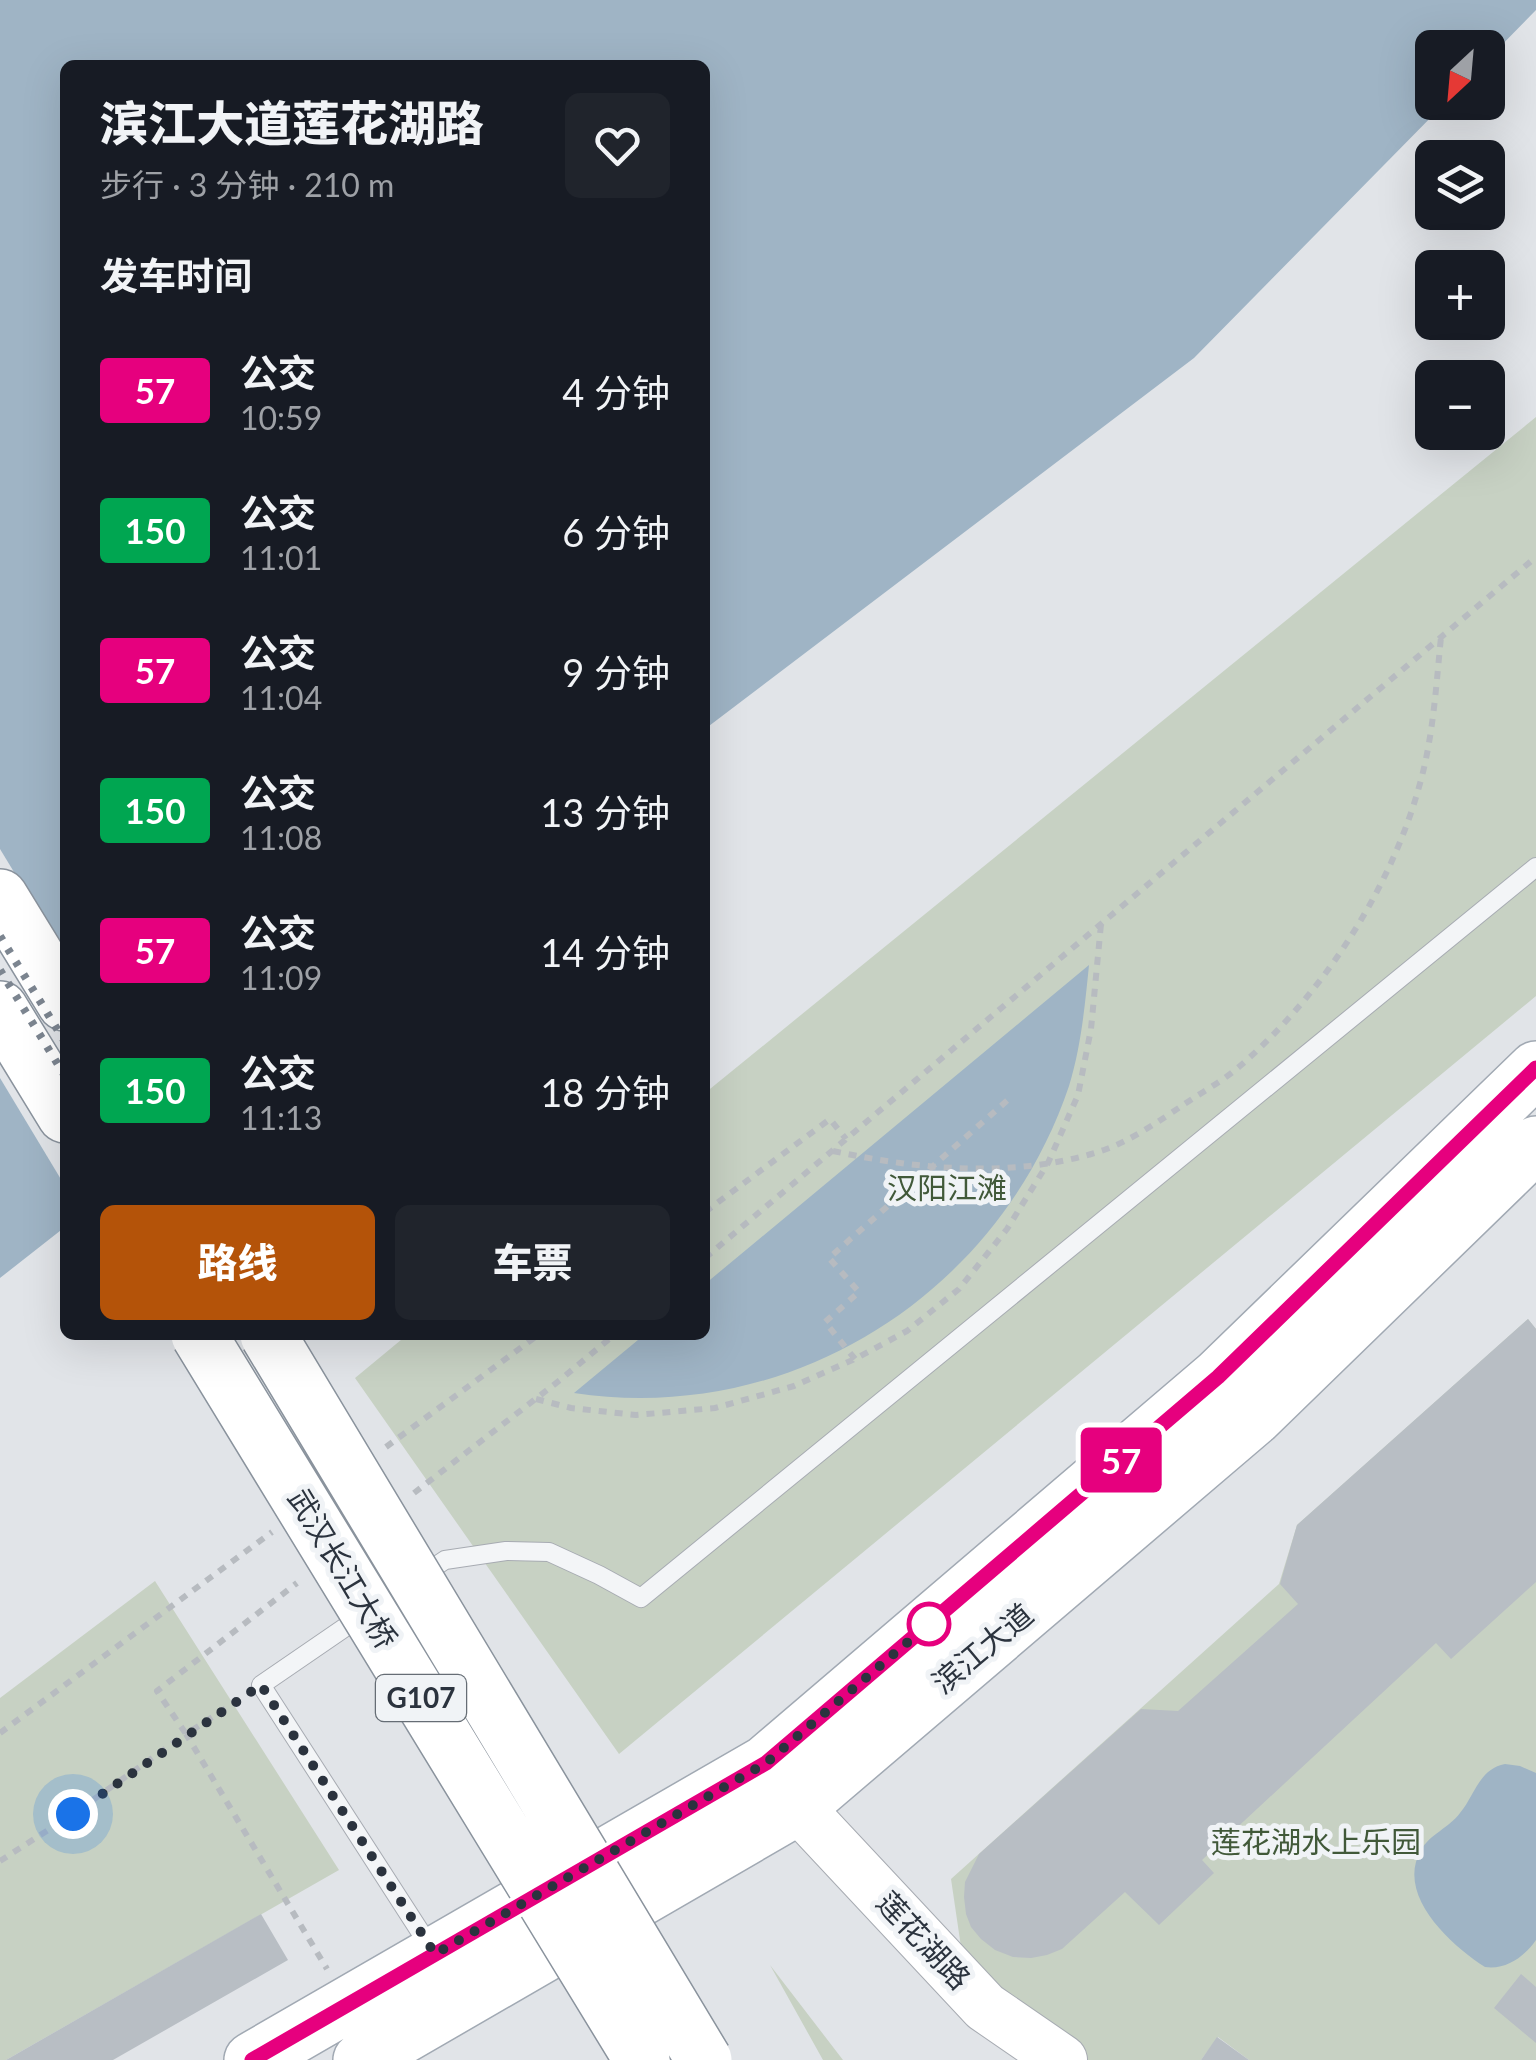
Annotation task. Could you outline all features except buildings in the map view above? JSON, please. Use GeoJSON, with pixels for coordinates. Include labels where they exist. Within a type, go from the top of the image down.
{"type":"FeatureCollection","features":[{"type":"Feature","properties":{"kind":"main road"},"geometry":{"type":"LineString","coordinates":[[0,897],[60,995]]}},
{"type":"Feature","properties":{"kind":"main road"},"geometry":{"type":"LineString","coordinates":[[0,1008],[60,1107]]}},
{"type":"Feature","properties":{"kind":"main road","name":"滨江大道"},"geometry":{"type":"LineString","coordinates":[[252,2060],[766,1763],[1218,1377],[1536,1068]]}},
{"type":"Feature","properties":{"kind":"main road","name":"滨江大道"},"geometry":{"type":"LineString","coordinates":[[360,2060],[798,1807],[1255,1417],[1536,1144]]}},
{"type":"Feature","properties":{"kind":"main road","name":"武汉长江大桥"},"geometry":{"type":"LineString","coordinates":[[202,1340],[642,2060]]}},
{"type":"Feature","properties":{"kind":"main road","name":"武汉长江大桥"},"geometry":{"type":"LineString","coordinates":[[271,1340],[704,2060]]}},
{"type":"Feature","properties":{"kind":"street","name":"莲花湖路"},"geometry":{"type":"LineString","coordinates":[[798,1807],[985,2008],[1062,2060]]}},
{"type":"Feature","properties":{"kind":"lane"},"geometry":{"type":"LineString","coordinates":[[435,1954],[261,1685],[445,1560],[506,1551],[550,1552],[641,1598],[1536,868]]}},
{"type":"Feature","properties":{"kind":"path"},"geometry":{"type":"LineString","coordinates":[[710,1254],[1536,557]]}},
{"type":"Feature","properties":{"kind":"path"},"geometry":{"type":"LineString","coordinates":[[831,1151],[930,1168],[1048,1163],[1106,1149],[1166,1117],[1238,1068],[1306,997],[1351,936],[1394,859],[1419,787],[1433,716],[1441,637]]}},
{"type":"Feature","properties":{"kind":"path"},"geometry":{"type":"LineString","coordinates":[[536,1399],[570,1408],[636,1415],[715,1408],[794,1386],[855,1360],[907,1331],[958,1290],[1007,1229],[1048,1163],[1078,1095],[1092,1029],[1101,923]]}},
{"type":"Feature","properties":{"kind":"path"},"geometry":{"type":"LineString","coordinates":[[855,1360],[825,1322],[859,1292],[829,1258],[1010,1098]]}},
{"type":"Feature","properties":{"kind":"path"},"geometry":{"type":"LineString","coordinates":[[710,1208],[830,1119],[846,1139]]}},
{"type":"Feature","properties":{"kind":"path"},"geometry":{"type":"LineString","coordinates":[[0,1861],[261,1685]]}},
{"type":"Feature","properties":{"kind":"path"},"geometry":{"type":"LineString","coordinates":[[186,1734],[348,2004]]}},
{"type":"Feature","properties":{"kind":"green space","name":"汉阳江滩"},"geometry":{"type":"Polygon","coordinates":[[[1536,417],[1536,996],[619,1754],[355,1378],[401,1340],[710,1340],[710,1089],[1495,450],[1505,450],[1505,442],[1536,417]]]}},
{"type":"Feature","properties":{"kind":"green space","name":"莲花湖水上乐园"},"geometry":{"type":"Polygon","coordinates":[[[1528,1319],[1536,1329],[1536,2060],[1249,2060],[1218,2037],[1201,2060],[1083,2060],[965,1974],[951,1879],[1279,1584],[1297,1525],[1528,1319]]]}},
{"type":"Feature","properties":{"kind":"green space"},"geometry":{"type":"Polygon","coordinates":[[[155,1581],[339,1870],[0,2060],[0,1698],[155,1581]]]}},
{"type":"Feature","properties":{"kind":"green space"},"geometry":{"type":"Polygon","coordinates":[[[770,1965],[843,2060],[823,2060],[770,1965]]]}},
{"type":"Feature","properties":{"kind":"water"},"geometry":{"type":"Polygon","coordinates":[[[0,0],[1536,0],[1536,10],[1505,42],[1505,30],[1415,30],[1415,120],[1428,120],[1194,358],[710,725],[710,60],[60,60],[60,1231],[0,1278],[0,0]]]}},
{"type":"Feature","properties":{"kind":"water"},"geometry":{"type":"Polygon","coordinates":[[[1089,965],[1082,1026],[1069,1086],[1037,1160],[993,1226],[939,1283],[877,1330],[808,1365],[733,1388],[655,1398],[574,1393],[638,1340],[710,1340],[710,1280],[1089,965]]]}},
{"type":"Feature","properties":{"kind":"water"},"geometry":{"type":"Polygon","coordinates":[[[1505,1764],[1536,1773],[1536,1940],[1514,1961],[1485,1967],[1457,1946],[1430,1917],[1415,1884],[1415,1867],[1425,1844],[1456,1818],[1483,1777],[1505,1764]]]}},
{"type":"Feature","properties":{"kind":"pier"},"geometry":{"type":"Polygon","coordinates":[[[0,849],[60,948],[60,1178],[0,1078],[0,849]]]}},
{"type":"Feature","properties":{"kind":"railway"},"geometry":{"type":"LineString","coordinates":[[0,936],[60,1034]]}},
{"type":"Feature","properties":{"kind":"railway"},"geometry":{"type":"LineString","coordinates":[[0,970],[60,1068]]}},
{"type":"Feature","properties":{"kind":"railway"},"geometry":{"type":"LineString","coordinates":[[227,1340],[667,2060]]}},
{"type":"Feature","properties":{"kind":"railway"},"geometry":{"type":"LineString","coordinates":[[247,1340],[685,2060]]}},
{"type":"Feature","properties":{"kind":"bus line","name":"57"},"geometry":{"type":"LineString","coordinates":[[252,2060],[766,1763],[1218,1377],[1536,1068]]}},
{"type":"Feature","properties":{"kind":"route"},"geometry":{"type":"LineString","coordinates":[[73,1814],[261,1685],[435,1954],[766,1763],[929,1624]]}}]}
